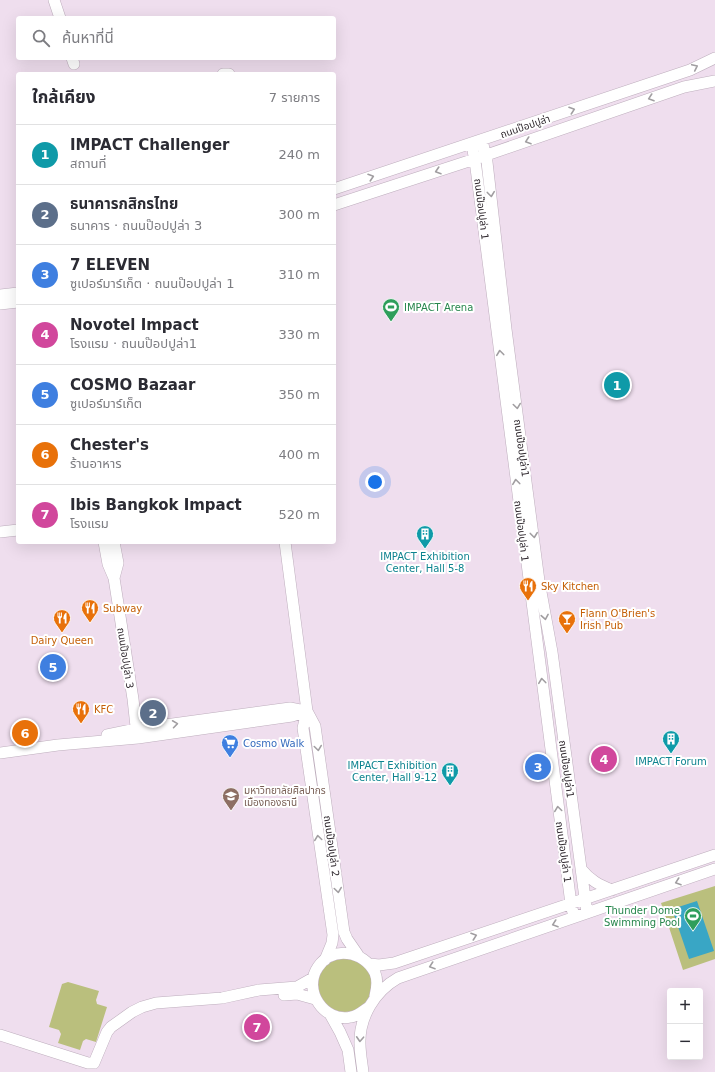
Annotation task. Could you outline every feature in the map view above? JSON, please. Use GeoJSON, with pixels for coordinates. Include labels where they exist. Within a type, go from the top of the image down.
{"type":"FeatureCollection","features":[{"type":"Feature","properties":{"kind":"street"},"geometry":{"type":"LineString","coordinates":[[54,0],[59,16]]}},
{"type":"Feature","properties":{"kind":"street","name":"ถนนป๊อปปูล่า"},"geometry":{"type":"LineString","coordinates":[[336,188],[690,70],[715,58]]}},
{"type":"Feature","properties":{"kind":"street","name":"ถนนป๊อปปูล่า"},"geometry":{"type":"LineString","coordinates":[[336,204],[475,159],[684,87],[715,81]]}},
{"type":"Feature","properties":{"kind":"street","name":"ถนนป๊อปปูล่า1"},"geometry":{"type":"LineString","coordinates":[[477,142],[486,155],[506,329],[539,581],[552,652],[587,912]]}},
{"type":"Feature","properties":{"kind":"street","name":"ถนนป๊อปปูล่า 1"},"geometry":{"type":"LineString","coordinates":[[477,142],[475,159],[571,904],[574,917]]}},
{"type":"Feature","properties":{"kind":"street"},"geometry":{"type":"LineString","coordinates":[[0,295],[16,293]]}},
{"type":"Feature","properties":{"kind":"street"},"geometry":{"type":"LineString","coordinates":[[0,304],[16,302]]}},
{"type":"Feature","properties":{"kind":"street"},"geometry":{"type":"LineString","coordinates":[[0,532],[16,530]]}},
{"type":"Feature","properties":{"kind":"street","name":"ถนนป๊อปปูล่า 3"},"geometry":{"type":"LineString","coordinates":[[104,544],[108,564],[114,578],[137,734]]}},
{"type":"Feature","properties":{"kind":"street","name":"ถนนป๊อปปูล่า 3"},"geometry":{"type":"LineString","coordinates":[[114,544],[118,563],[114,578]]}},
{"type":"Feature","properties":{"kind":"street","name":"ถนนป๊อปปูล่า 2"},"geometry":{"type":"LineString","coordinates":[[285,544],[307,711],[314,726],[344,932],[347,940],[358,955]]}},
{"type":"Feature","properties":{"kind":"street"},"geometry":{"type":"LineString","coordinates":[[0,753],[137,734],[290,708],[307,711]]}},
{"type":"Feature","properties":{"kind":"street","name":"ถนนป๊อปปูล่า 2"},"geometry":{"type":"LineString","coordinates":[[307,711],[303,728],[333,935],[330,950],[324,960]]}},
{"type":"Feature","properties":{"kind":"street"},"geometry":{"type":"LineString","coordinates":[[370,964],[379,965],[394,963],[715,855]]}},
{"type":"Feature","properties":{"kind":"street"},"geometry":{"type":"LineString","coordinates":[[581,869],[596,883],[612,890]]}},
{"type":"Feature","properties":{"kind":"street"},"geometry":{"type":"LineString","coordinates":[[375,996],[389,983],[398,978],[715,869]]}},
{"type":"Feature","properties":{"kind":"street"},"geometry":{"type":"LineString","coordinates":[[363,1072],[360,1044],[361,1028],[375,996],[378,985],[375,974],[370,964],[358,955],[347,953],[335,954],[324,960],[317,968],[313,978],[312,988],[315,999],[321,1008],[330,1014],[340,1017],[350,1017],[360,1014],[369,1007]]}},
{"type":"Feature","properties":{"kind":"street"},"geometry":{"type":"LineString","coordinates":[[222,998],[259,990],[297,987],[313,978]]}},
{"type":"Feature","properties":{"kind":"street"},"geometry":{"type":"LineString","coordinates":[[0,1035],[88,1063],[94,1063],[107,1032],[111,1027],[132,1012],[142,1007],[156,1003],[222,998],[260,998],[297,994],[315,999]]}},
{"type":"Feature","properties":{"kind":"street"},"geometry":{"type":"LineString","coordinates":[[330,1014],[348,1050],[351,1072]]}},
{"type":"Feature","properties":{"kind":"green space","name":"Thunder Dome Swimming Pool"},"geometry":{"type":"Polygon","coordinates":[[[715,886],[715,959],[683,970],[661,903],[715,886]]]}},
{"type":"Feature","properties":{"kind":"green space"},"geometry":{"type":"Polygon","coordinates":[[[345,958],[355,960],[364,966],[370,975],[372,985],[370,995],[364,1004],[355,1010],[345,1012],[335,1010],[326,1004],[320,995],[318,985],[320,975],[326,966],[335,960],[345,958]]]}},
{"type":"Feature","properties":{"kind":"green space"},"geometry":{"type":"Polygon","coordinates":[[[68,982],[99,991],[96,1000],[97,1004],[107,1007],[96,1042],[86,1039],[83,1041],[80,1050],[58,1043],[61,1034],[59,1030],[49,1027],[62,984],[68,982]]]}},
{"type":"Feature","properties":{"kind":"water"},"geometry":{"type":"Polygon","coordinates":[[[697,901],[714,951],[689,959],[672,909],[697,901]]]}},
{"type":"Feature","properties":{"kind":"place","name":"IMPACT Arena"},"geometry":{"type":"Point","coordinates":[391,322]}},
{"type":"Feature","properties":{"kind":"place","name":"IMPACT Challenger"},"geometry":{"type":"Point","coordinates":[617,385]}},
{"type":"Feature","properties":{"kind":"place","name":"IMPACT Exhibition Center, Hall 5-8"},"geometry":{"type":"Point","coordinates":[425,549]}},
{"type":"Feature","properties":{"kind":"place","name":"Sky Kitchen"},"geometry":{"type":"Point","coordinates":[528,601]}},
{"type":"Feature","properties":{"kind":"place","name":"Subway"},"geometry":{"type":"Point","coordinates":[90,623]}},
{"type":"Feature","properties":{"kind":"place","name":"Dairy Queen"},"geometry":{"type":"Point","coordinates":[62,633]}},
{"type":"Feature","properties":{"kind":"place","name":"Flann O'Brien's Irish Pub"},"geometry":{"type":"Point","coordinates":[567,634]}},
{"type":"Feature","properties":{"kind":"place","name":"COSMO Bazaar"},"geometry":{"type":"Point","coordinates":[53,667]}},
{"type":"Feature","properties":{"kind":"place","name":"ธนาคารกสิกรไทย"},"geometry":{"type":"Point","coordinates":[153,713]}},
{"type":"Feature","properties":{"kind":"place","name":"KFC"},"geometry":{"type":"Point","coordinates":[81,724]}},
{"type":"Feature","properties":{"kind":"place","name":"Chester's"},"geometry":{"type":"Point","coordinates":[25,733]}},
{"type":"Feature","properties":{"kind":"place","name":"IMPACT Forum"},"geometry":{"type":"Point","coordinates":[671,754]}},
{"type":"Feature","properties":{"kind":"place","name":"Cosmo Walk"},"geometry":{"type":"Point","coordinates":[230,758]}},
{"type":"Feature","properties":{"kind":"place","name":"Novotel Impact"},"geometry":{"type":"Point","coordinates":[604,759]}},
{"type":"Feature","properties":{"kind":"place","name":"7 ELEVEN"},"geometry":{"type":"Point","coordinates":[538,767]}},
{"type":"Feature","properties":{"kind":"place","name":"IMPACT Exhibition Center, Hall 9-12"},"geometry":{"type":"Point","coordinates":[450,786]}},
{"type":"Feature","properties":{"kind":"place","name":"มหาวิทยาลัยศิลปากร เมืองทองธานี"},"geometry":{"type":"Point","coordinates":[231,811]}},
{"type":"Feature","properties":{"kind":"place","name":"Thunder Dome Swimming Pool"},"geometry":{"type":"Point","coordinates":[693,931]}},
{"type":"Feature","properties":{"kind":"place","name":"Ibis Bangkok Impact"},"geometry":{"type":"Point","coordinates":[257,1027]}}]}
